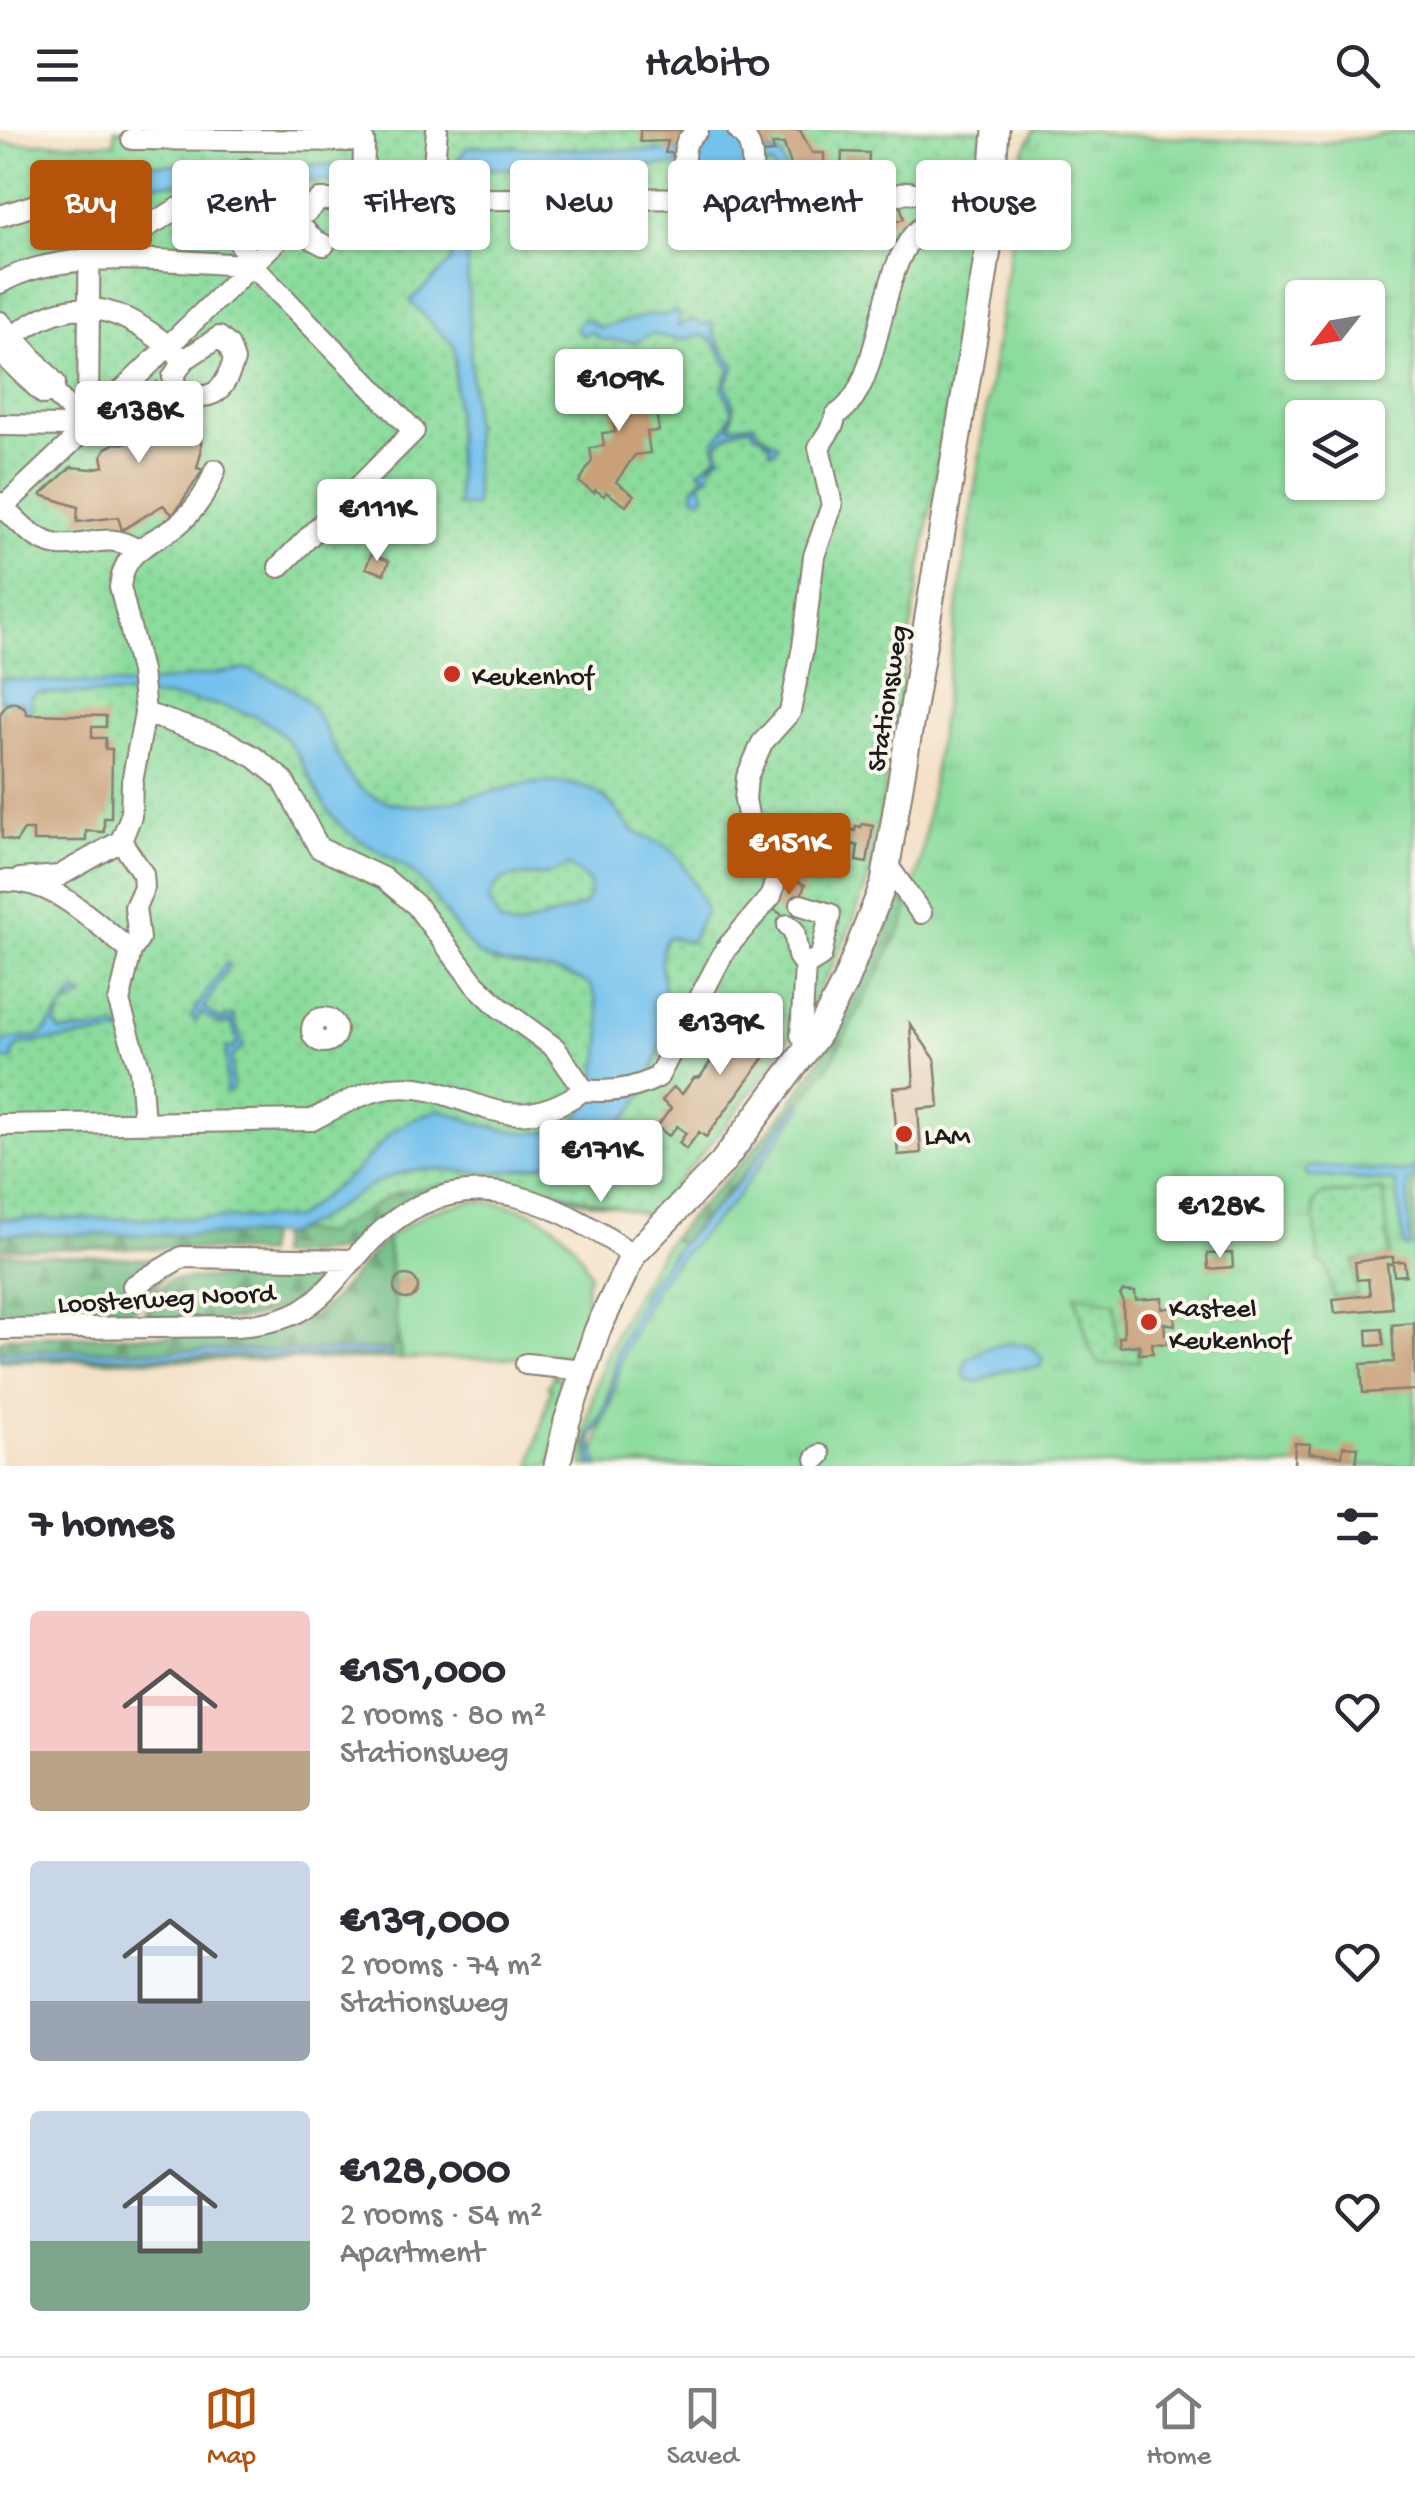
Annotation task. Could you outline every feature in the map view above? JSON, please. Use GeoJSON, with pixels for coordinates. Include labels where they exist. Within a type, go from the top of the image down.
{"type":"FeatureCollection","features":[{"type":"Feature","properties":{"kind":"main road","name":"Stationsweg"},"geometry":{"type":"LineString","coordinates":[[994,160],[996,130]]}},
{"type":"Feature","properties":{"kind":"main road","name":"Stationsweg"},"geometry":{"type":"LineString","coordinates":[[1007,160],[1012,130]]}},
{"type":"Feature","properties":{"kind":"main road","name":"Stationsweg"},"geometry":{"type":"LineString","coordinates":[[557,1466],[584,1370],[605,1334],[633,1255],[722,1163],[809,1046],[845,982],[888,866],[987,250]]}},
{"type":"Feature","properties":{"kind":"street"},"geometry":{"type":"LineString","coordinates":[[435,160],[438,130]]}},
{"type":"Feature","properties":{"kind":"street"},"geometry":{"type":"LineString","coordinates":[[684,160],[687,141],[698,130]]}},
{"type":"Feature","properties":{"kind":"street"},"geometry":{"type":"LineString","coordinates":[[738,130],[746,136],[752,160]]}},
{"type":"Feature","properties":{"kind":"street"},"geometry":{"type":"LineString","coordinates":[[132,139],[246,135],[364,141],[364,160]]}},
{"type":"Feature","properties":{"kind":"street"},"geometry":{"type":"LineString","coordinates":[[490,198],[668,198]]}},
{"type":"Feature","properties":{"kind":"street"},"geometry":{"type":"LineString","coordinates":[[0,216],[38,204],[90,200],[82,420]]}},
{"type":"Feature","properties":{"kind":"street"},"geometry":{"type":"LineString","coordinates":[[89,260],[172,213]]}},
{"type":"Feature","properties":{"kind":"street"},"geometry":{"type":"LineString","coordinates":[[0,1125],[312,1120],[387,1088],[437,1093],[493,1112],[518,1114],[559,1105],[585,1090],[620,1090],[658,1077],[734,937],[772,896],[776,868],[749,820],[745,800],[748,777],[762,743],[790,712],[814,556],[832,506],[819,447],[836,415],[846,409],[860,386],[884,302],[916,232]]}},
{"type":"Feature","properties":{"kind":"street"},"geometry":{"type":"LineString","coordinates":[[309,235],[324,245]]}},
{"type":"Feature","properties":{"kind":"street"},"geometry":{"type":"LineString","coordinates":[[243,250],[252,265],[414,431],[279,567]]}},
{"type":"Feature","properties":{"kind":"street"},"geometry":{"type":"LineString","coordinates":[[137,550],[114,540],[60,545],[46,541],[1,507],[82,420],[176,353],[268,250]]}},
{"type":"Feature","properties":{"kind":"street"},"geometry":{"type":"LineString","coordinates":[[0,283],[40,265],[89,260],[252,265]]}},
{"type":"Feature","properties":{"kind":"street"},"geometry":{"type":"LineString","coordinates":[[82,420],[50,388],[55,383],[3,340],[47,316],[89,309],[131,319],[176,353]]}},
{"type":"Feature","properties":{"kind":"street"},"geometry":{"type":"LineString","coordinates":[[0,425],[82,420]]}},
{"type":"Feature","properties":{"kind":"street"},"geometry":{"type":"LineString","coordinates":[[10,880],[58,876],[121,841],[131,816],[132,782],[145,710],[142,671],[120,587],[125,568],[137,550],[179,524],[207,494],[215,470]]}},
{"type":"Feature","properties":{"kind":"street"},"geometry":{"type":"LineString","coordinates":[[145,710],[222,739],[284,780],[319,848],[386,880],[416,905],[474,984],[554,1048],[585,1090]]}},
{"type":"Feature","properties":{"kind":"street"},"geometry":{"type":"LineString","coordinates":[[121,841],[143,874],[144,887],[135,907],[138,938],[130,951],[119,1002],[140,1070],[144,1122]]}},
{"type":"Feature","properties":{"kind":"street"},"geometry":{"type":"LineString","coordinates":[[888,866],[921,913]]}},
{"type":"Feature","properties":{"kind":"street"},"geometry":{"type":"LineString","coordinates":[[10,880],[66,899],[130,951]]}},
{"type":"Feature","properties":{"kind":"street"},"geometry":{"type":"LineString","coordinates":[[800,906],[830,914],[820,956],[804,966]]}},
{"type":"Feature","properties":{"kind":"street"},"geometry":{"type":"LineString","coordinates":[[788,924],[794,931],[798,956],[804,966],[801,1035],[809,1046]]}},
{"type":"Feature","properties":{"kind":"street","name":"Loosterweg Noord"},"geometry":{"type":"LineString","coordinates":[[0,1329],[266,1324],[289,1318],[310,1306],[402,1215],[426,1202],[477,1190],[508,1192],[541,1202],[633,1255]]}},
{"type":"Feature","properties":{"kind":"street"},"geometry":{"type":"LineString","coordinates":[[134,1286],[182,1257],[354,1260]]}},
{"type":"Feature","properties":{"kind":"street"},"geometry":{"type":"LineString","coordinates":[[526,1364],[584,1370]]}},
{"type":"Feature","properties":{"kind":"green space","name":"Keukenhof"},"geometry":{"type":"Polygon","coordinates":[[[115,130],[982,130],[981,160],[916,160],[916,250],[973,250],[871,871],[832,967],[807,1012],[716,1137],[648,1215],[502,1177],[397,1192],[325,1234],[267,1227],[0,1226],[0,143],[114,143],[115,130]]]}},
{"type":"Feature","properties":{"kind":"green space"},"geometry":{"type":"Polygon","coordinates":[[[1034,130],[1316,144],[1415,130],[1415,1466],[593,1466],[615,1364],[672,1253],[771,1145],[834,1057],[903,926],[921,860],[1010,250],[1071,250],[1071,160],[1023,160],[1034,130]]]}},
{"type":"Feature","properties":{"kind":"green space"},"geometry":{"type":"Polygon","coordinates":[[[897,897],[908,904],[950,973],[857,1102],[798,1103],[736,1186],[680,1244],[671,1238],[764,1137],[811,1073],[869,968],[897,897]]]}},
{"type":"Feature","properties":{"kind":"green space"},"geometry":{"type":"Polygon","coordinates":[[[487,1172],[647,1210],[573,1199],[516,1184],[463,1182],[402,1205],[351,1250],[277,1256],[279,1235],[382,1180],[487,1172]]]}},
{"type":"Feature","properties":{"kind":"green space"},"geometry":{"type":"Polygon","coordinates":[[[1383,1190],[1390,1255],[1354,1261],[1357,1295],[1333,1297],[1327,1266],[1319,1262],[1313,1203],[1321,1195],[1383,1190]]]}},
{"type":"Feature","properties":{"kind":"green space"},"geometry":{"type":"Polygon","coordinates":[[[472,1201],[511,1206],[544,1218],[558,1228],[581,1256],[590,1275],[586,1282],[587,1323],[572,1357],[401,1359],[387,1238],[430,1211],[472,1201]]]}},
{"type":"Feature","properties":{"kind":"green space"},"geometry":{"type":"Polygon","coordinates":[[[0,1234],[268,1235],[265,1254],[178,1248],[0,1249],[0,1234]]]}},
{"type":"Feature","properties":{"kind":"green space"},"geometry":{"type":"Polygon","coordinates":[[[387,1238],[401,1359],[0,1361],[0,1357],[391,1355],[391,1350],[0,1351],[0,1341],[8,1337],[273,1332],[313,1316],[328,1304],[387,1238]]]}},
{"type":"Feature","properties":{"kind":"green space"},"geometry":{"type":"Polygon","coordinates":[[[671,1238],[680,1244],[647,1286],[618,1350],[611,1396],[587,1444],[591,1466],[583,1466],[590,1408],[610,1346],[639,1288],[671,1238]]]}},
{"type":"Feature","properties":{"kind":"green space"},"geometry":{"type":"Polygon","coordinates":[[[0,1253],[178,1260],[125,1321],[0,1320],[0,1253]]]}},
{"type":"Feature","properties":{"kind":"green space"},"geometry":{"type":"Polygon","coordinates":[[[330,1271],[296,1300],[258,1316],[146,1320],[143,1316],[153,1293],[171,1280],[330,1271]]]}},
{"type":"Feature","properties":{"kind":"green space"},"geometry":{"type":"Polygon","coordinates":[[[1075,1294],[1115,1303],[1118,1347],[1138,1346],[1139,1361],[1100,1364],[1091,1352],[1075,1294]]]}},
{"type":"Feature","properties":{"kind":"green space"},"geometry":{"type":"Polygon","coordinates":[[[550,1370],[571,1388],[550,1466],[531,1466],[551,1388],[548,1386],[554,1376],[550,1370]]]}},
{"type":"Feature","properties":{"kind":"water"},"geometry":{"type":"Polygon","coordinates":[[[718,130],[736,136],[761,153],[779,153],[782,160],[668,160],[668,165],[648,166],[648,160],[510,160],[510,168],[490,169],[490,160],[458,160],[466,148],[481,146],[690,152],[701,136],[718,130]]]}},
{"type":"Feature","properties":{"kind":"water"},"geometry":{"type":"Polygon","coordinates":[[[152,164],[172,165],[172,183],[152,183],[152,164]]]}},
{"type":"Feature","properties":{"kind":"water"},"geometry":{"type":"Polygon","coordinates":[[[309,164],[329,165],[329,181],[309,181],[309,164]]]}},
{"type":"Feature","properties":{"kind":"water"},"geometry":{"type":"Polygon","coordinates":[[[451,250],[467,250],[476,506],[458,506],[454,346],[410,301],[451,262],[451,250]]]}},
{"type":"Feature","properties":{"kind":"water"},"geometry":{"type":"Polygon","coordinates":[[[673,311],[680,314],[678,326],[693,319],[702,324],[711,322],[715,336],[735,367],[726,384],[734,406],[730,427],[754,423],[758,431],[778,445],[770,452],[770,442],[754,434],[752,427],[729,434],[717,445],[721,456],[711,464],[710,475],[700,482],[705,495],[701,499],[694,496],[693,489],[705,473],[699,471],[717,456],[714,442],[733,411],[722,387],[730,369],[715,344],[701,335],[682,340],[650,334],[637,342],[600,339],[592,332],[581,335],[576,330],[581,320],[601,328],[652,314],[665,316],[673,311]]]}},
{"type":"Feature","properties":{"kind":"water"},"geometry":{"type":"Polygon","coordinates":[[[247,669],[282,684],[306,700],[346,771],[364,791],[377,798],[404,805],[430,805],[513,787],[567,783],[601,795],[637,833],[671,850],[706,909],[691,942],[668,937],[664,945],[661,962],[666,1010],[661,1041],[648,1082],[630,1113],[593,1145],[571,1156],[523,1169],[408,1171],[369,1187],[313,1222],[283,1235],[0,1234],[0,1219],[295,1218],[356,1171],[390,1134],[407,1122],[439,1109],[470,1121],[526,1133],[561,1128],[583,1110],[597,1070],[601,1027],[590,985],[561,973],[500,963],[476,952],[420,880],[353,836],[334,818],[294,750],[276,729],[227,707],[162,697],[38,693],[31,698],[31,713],[27,714],[22,703],[0,700],[0,679],[136,685],[247,669]],[[569,866],[548,875],[503,880],[489,902],[501,923],[516,928],[583,906],[590,894],[589,882],[569,866]]]}},
{"type":"Feature","properties":{"kind":"water"},"geometry":{"type":"Polygon","coordinates":[[[226,962],[230,965],[204,1008],[221,1020],[233,1015],[244,1047],[232,1056],[232,1091],[226,1092],[226,1047],[232,1049],[238,1044],[231,1022],[221,1025],[201,1013],[196,1021],[191,1017],[226,962]]]}},
{"type":"Feature","properties":{"kind":"water"},"geometry":{"type":"Polygon","coordinates":[[[76,991],[83,997],[64,1007],[76,991]]]}},
{"type":"Feature","properties":{"kind":"water"},"geometry":{"type":"Polygon","coordinates":[[[62,1008],[56,1025],[61,1032],[121,1028],[122,1033],[22,1044],[15,1049],[12,1060],[0,1059],[0,1046],[7,1040],[41,1036],[62,1008]]]}},
{"type":"Feature","properties":{"kind":"water"},"geometry":{"type":"Polygon","coordinates":[[[800,1102],[803,1106],[733,1202],[655,1288],[623,1354],[611,1406],[592,1438],[598,1466],[591,1466],[589,1436],[608,1403],[618,1350],[647,1286],[680,1244],[736,1186],[800,1102]]]}},
{"type":"Feature","properties":{"kind":"water"},"geometry":{"type":"Polygon","coordinates":[[[1308,1166],[1404,1172],[1415,1169],[1415,1178],[1408,1182],[1410,1247],[1404,1247],[1396,1182],[1309,1176],[1305,1174],[1308,1166]]]}},
{"type":"Feature","properties":{"kind":"water"},"geometry":{"type":"Polygon","coordinates":[[[1008,1343],[1032,1348],[1043,1360],[1040,1367],[1005,1370],[979,1382],[966,1379],[966,1360],[987,1348],[1008,1343]]]}},
{"type":"Feature","properties":{"kind":"water"},"geometry":{"type":"Polygon","coordinates":[[[392,1350],[392,1355],[0,1357],[0,1351],[392,1350]]]}},
{"type":"Feature","properties":{"kind":"building"},"geometry":{"type":"Polygon","coordinates":[[[640,130],[686,130],[677,153],[665,153],[668,141],[640,142],[640,130]]]}},
{"type":"Feature","properties":{"kind":"building"},"geometry":{"type":"Polygon","coordinates":[[[753,130],[800,130],[812,153],[824,153],[824,160],[789,160],[784,144],[772,144],[774,152],[761,153],[753,130]]]}},
{"type":"Feature","properties":{"kind":"building"},"geometry":{"type":"Polygon","coordinates":[[[842,152],[869,153],[869,160],[842,160],[842,152]]]}},
{"type":"Feature","properties":{"kind":"building"},"geometry":{"type":"Polygon","coordinates":[[[900,204],[904,219],[896,221],[896,205],[900,204]]]}},
{"type":"Feature","properties":{"kind":"building"},"geometry":{"type":"Polygon","coordinates":[[[636,370],[640,391],[631,393],[633,402],[654,399],[659,431],[647,432],[650,453],[635,455],[616,482],[634,495],[626,506],[606,492],[604,496],[595,490],[594,493],[579,482],[592,461],[590,448],[604,446],[602,433],[615,432],[611,404],[581,408],[580,403],[589,399],[587,386],[610,383],[614,373],[636,370]]]}},
{"type":"Feature","properties":{"kind":"building"},"geometry":{"type":"Polygon","coordinates":[[[157,382],[165,409],[201,402],[201,453],[197,468],[203,470],[173,515],[163,505],[122,530],[118,517],[77,522],[78,507],[41,495],[71,467],[104,466],[102,455],[106,448],[115,443],[126,444],[130,425],[127,411],[157,382]]]}},
{"type":"Feature","properties":{"kind":"building"},"geometry":{"type":"Polygon","coordinates":[[[371,554],[389,561],[384,574],[366,568],[371,554]]]}},
{"type":"Feature","properties":{"kind":"building"},"geometry":{"type":"Polygon","coordinates":[[[14,702],[24,707],[27,714],[106,716],[106,727],[92,727],[92,738],[106,738],[105,749],[112,749],[111,818],[104,818],[104,832],[86,831],[86,841],[33,841],[33,830],[24,830],[16,842],[2,838],[0,714],[7,704],[14,702]]]}},
{"type":"Feature","properties":{"kind":"building"},"geometry":{"type":"Polygon","coordinates":[[[862,824],[873,826],[867,863],[856,861],[858,846],[848,843],[846,835],[837,834],[838,826],[855,831],[862,824]]]}},
{"type":"Feature","properties":{"kind":"building"},"geometry":{"type":"Polygon","coordinates":[[[788,877],[805,885],[791,921],[772,908],[788,877]]]}},
{"type":"Feature","properties":{"kind":"building"},"geometry":{"type":"Polygon","coordinates":[[[748,999],[765,1012],[759,1021],[780,1036],[706,1137],[699,1132],[686,1149],[679,1143],[686,1133],[677,1126],[669,1136],[657,1127],[671,1108],[662,1101],[673,1087],[682,1094],[694,1078],[700,1077],[741,1018],[737,1015],[748,999]]]}},
{"type":"Feature","properties":{"kind":"building"},"geometry":{"type":"Polygon","coordinates":[[[910,1024],[935,1059],[939,1107],[918,1109],[921,1153],[898,1155],[893,1088],[914,1086],[910,1024]]]}},
{"type":"Feature","properties":{"kind":"building"},"geometry":{"type":"Polygon","coordinates":[[[1232,1253],[1233,1267],[1208,1269],[1207,1254],[1232,1253]]]}},
{"type":"Feature","properties":{"kind":"building"},"geometry":{"type":"Polygon","coordinates":[[[1393,1257],[1393,1262],[1404,1261],[1406,1275],[1394,1276],[1393,1264],[1387,1264],[1392,1308],[1335,1313],[1333,1299],[1370,1295],[1368,1279],[1357,1280],[1355,1262],[1393,1257]]]}},
{"type":"Feature","properties":{"kind":"building"},"geometry":{"type":"Polygon","coordinates":[[[406,1275],[415,1278],[415,1296],[406,1299],[397,1296],[394,1287],[397,1278],[406,1275]]]}},
{"type":"Feature","properties":{"kind":"building","name":"Kasteel Keukenhof"},"geometry":{"type":"Polygon","coordinates":[[[1123,1291],[1135,1292],[1136,1300],[1162,1298],[1162,1309],[1174,1307],[1175,1325],[1164,1323],[1167,1344],[1152,1343],[1153,1353],[1139,1354],[1139,1345],[1120,1347],[1119,1337],[1124,1337],[1120,1295],[1123,1291]]]}},
{"type":"Feature","properties":{"kind":"building"},"geometry":{"type":"Polygon","coordinates":[[[1414,1323],[1415,1390],[1363,1393],[1361,1364],[1394,1362],[1392,1325],[1414,1323]]]}},
{"type":"Feature","properties":{"kind":"building"},"geometry":{"type":"Polygon","coordinates":[[[1382,1329],[1384,1345],[1368,1346],[1367,1330],[1382,1329]]]}},
{"type":"Feature","properties":{"kind":"building"},"geometry":{"type":"Polygon","coordinates":[[[1295,1443],[1310,1444],[1309,1453],[1342,1456],[1343,1446],[1358,1447],[1356,1466],[1294,1466],[1295,1443]]]}},
{"type":"Feature","properties":{"kind":"place","name":"Keukenhof"},"geometry":{"type":"Point","coordinates":[452,674]}},
{"type":"Feature","properties":{"kind":"place","name":"LAM"},"geometry":{"type":"Point","coordinates":[904,1134]}},
{"type":"Feature","properties":{"kind":"place","name":"Kasteel Keukenhof"},"geometry":{"type":"Point","coordinates":[1149,1322]}}]}
